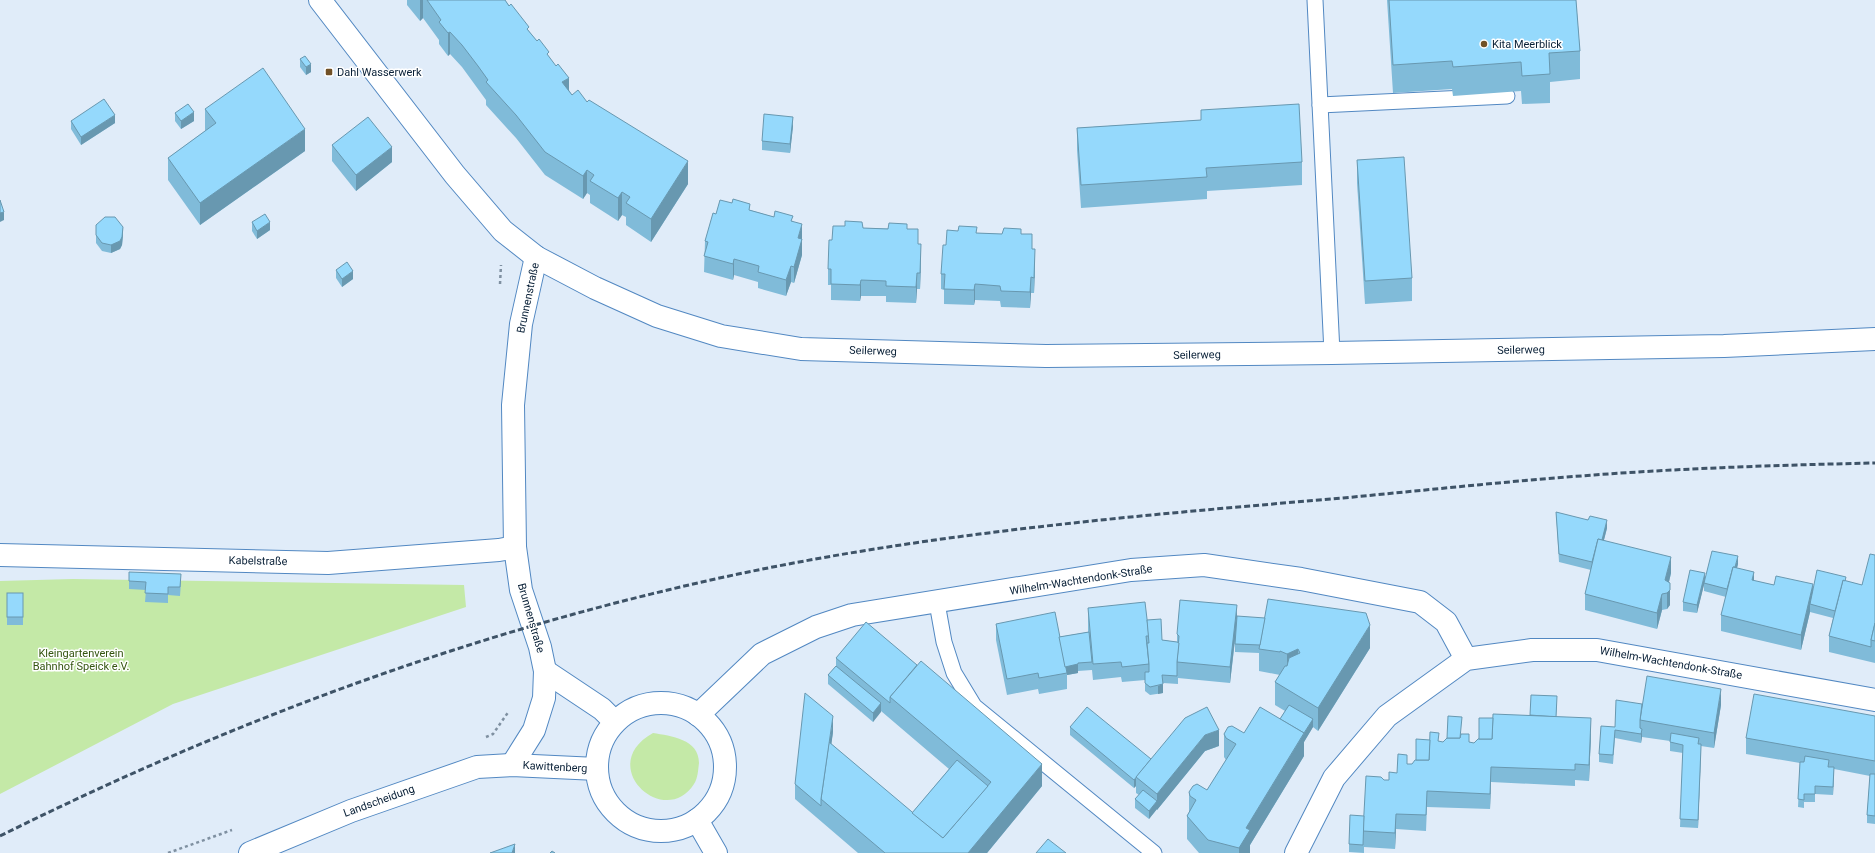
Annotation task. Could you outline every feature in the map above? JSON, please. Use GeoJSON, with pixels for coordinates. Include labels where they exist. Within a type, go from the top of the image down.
{"type":"FeatureCollection","features":[{"type":"Feature","properties":{"kind":"street","name":"Brunnenstraße"},"geometry":{"type":"LineString","coordinates":[[320,0],[454,175],[504,231],[536,257],[521,324],[513,405],[515,547],[521,590],[540,647],[545,671],[544,698],[534,730],[512,765]]}},
{"type":"Feature","properties":{"kind":"street","name":"Seilerweg"},"geometry":{"type":"LineString","coordinates":[[536,257],[595,288],[657,316],[721,336],[801,349],[1046,356],[1332,353],[1724,346],[1875,339]]}},
{"type":"Feature","properties":{"kind":"street","name":"Kabelstraße"},"geometry":{"type":"LineString","coordinates":[[0,555],[328,563],[499,550],[515,547]]}},
{"type":"Feature","properties":{"kind":"street","name":"Wilhelm-Wachtendonk-Straße"},"geometry":{"type":"LineString","coordinates":[[698,715],[762,654],[816,626],[852,616],[1131,570],[1204,565],[1301,579],[1420,602],[1446,622],[1466,659]]}},
{"type":"Feature","properties":{"kind":"street","name":"Wilhelm-Wachtendonk-Straße"},"geometry":{"type":"LineString","coordinates":[[1296,853],[1334,778],[1387,716],[1466,659],[1532,650],[1597,650],[1875,700]]}},
{"type":"Feature","properties":{"kind":"street"},"geometry":{"type":"LineString","coordinates":[[545,671],[602,709],[614,721]]}},
{"type":"Feature","properties":{"kind":"street","name":"Kawittenberg"},"geometry":{"type":"LineString","coordinates":[[646,705],[678,705],[698,715],[716,735],[724,756],[722,788],[713,805],[697,820],[676,830],[652,831],[630,824],[618,815],[604,798],[597,769],[599,751],[614,721],[629,710],[646,705]]}},
{"type":"Feature","properties":{"kind":"street","name":"Kawittenberg"},"geometry":{"type":"LineString","coordinates":[[512,765],[597,769]]}},
{"type":"Feature","properties":{"kind":"street","name":"Landscheidung"},"geometry":{"type":"LineString","coordinates":[[250,853],[351,811],[477,767],[512,765]]}},
{"type":"Feature","properties":{"kind":"street"},"geometry":{"type":"LineString","coordinates":[[697,820],[716,853]]}},
{"type":"Feature","properties":{"kind":"lane"},"geometry":{"type":"LineString","coordinates":[[1315,0],[1332,353]]}},
{"type":"Feature","properties":{"kind":"lane"},"geometry":{"type":"LineString","coordinates":[[1320,105],[1507,96]]}},
{"type":"Feature","properties":{"kind":"lane"},"geometry":{"type":"LineString","coordinates":[[937,602],[944,642],[954,674],[974,706],[1154,853]]}},
{"type":"Feature","properties":{"kind":"path"},"geometry":{"type":"LineString","coordinates":[[499,292],[504,231]]}},
{"type":"Feature","properties":{"kind":"path"},"geometry":{"type":"LineString","coordinates":[[479,740],[493,734],[510,709]]}},
{"type":"Feature","properties":{"kind":"path"},"geometry":{"type":"LineString","coordinates":[[168,853],[236,829]]}},
{"type":"Feature","properties":{"kind":"green space","name":"Kleingartenverein Bahnhof Speick e.V."},"geometry":{"type":"Polygon","coordinates":[[[73,579],[464,585],[466,607],[173,704],[0,794],[0,581],[73,579]]]}},
{"type":"Feature","properties":{"kind":"green space"},"geometry":{"type":"Polygon","coordinates":[[[653,733],[683,740],[694,749],[698,755],[698,774],[694,784],[681,796],[667,800],[653,797],[640,788],[632,776],[630,761],[637,747],[653,733]]]}},
{"type":"Feature","properties":{"kind":"building"},"geometry":{"type":"Polygon","coordinates":[[[427,0],[505,0],[509,6],[511,4],[529,27],[527,29],[537,41],[539,39],[549,52],[547,54],[556,66],[558,64],[569,78],[562,82],[572,95],[578,90],[587,102],[589,100],[688,161],[651,219],[626,203],[630,197],[622,192],[618,198],[590,181],[594,175],[587,170],[583,176],[545,152],[516,115],[486,82],[488,80],[462,45],[450,32],[448,33],[439,22],[441,20],[427,0]]]}},
{"type":"Feature","properties":{"kind":"building","name":"Kita Meerblick"},"geometry":{"type":"Polygon","coordinates":[[[1389,0],[1576,0],[1580,51],[1549,53],[1550,74],[1522,76],[1521,62],[1453,67],[1452,61],[1393,65],[1389,0]]]}},
{"type":"Feature","properties":{"kind":"building"},"geometry":{"type":"Polygon","coordinates":[[[305,56],[311,64],[306,67],[300,59],[305,56]]]}},
{"type":"Feature","properties":{"kind":"building"},"geometry":{"type":"Polygon","coordinates":[[[263,68],[305,129],[200,203],[168,158],[216,123],[205,109],[263,68]]]}},
{"type":"Feature","properties":{"kind":"building"},"geometry":{"type":"Polygon","coordinates":[[[104,99],[115,115],[81,137],[71,121],[104,99]]]}},
{"type":"Feature","properties":{"kind":"building"},"geometry":{"type":"Polygon","coordinates":[[[188,104],[194,112],[181,121],[175,113],[188,104]]]}},
{"type":"Feature","properties":{"kind":"building"},"geometry":{"type":"Polygon","coordinates":[[[1299,104],[1302,162],[1206,168],[1207,177],[1081,185],[1077,128],[1201,120],[1201,110],[1299,104]]]}},
{"type":"Feature","properties":{"kind":"building"},"geometry":{"type":"Polygon","coordinates":[[[764,114],[793,117],[790,144],[762,141],[764,114]]]}},
{"type":"Feature","properties":{"kind":"building"},"geometry":{"type":"Polygon","coordinates":[[[368,117],[392,147],[356,175],[332,145],[368,117]]]}},
{"type":"Feature","properties":{"kind":"building"},"geometry":{"type":"Polygon","coordinates":[[[1404,157],[1412,278],[1365,281],[1357,160],[1404,157]]]}},
{"type":"Feature","properties":{"kind":"building"},"geometry":{"type":"Polygon","coordinates":[[[733,199],[750,204],[749,210],[774,217],[775,211],[793,216],[791,221],[802,224],[798,238],[802,239],[794,267],[791,266],[786,280],[758,272],[759,266],[734,259],[733,264],[704,256],[708,242],[705,241],[713,213],[716,214],[720,200],[732,203],[733,199]]]}},
{"type":"Feature","properties":{"kind":"building"},"geometry":{"type":"Polygon","coordinates":[[[0,200],[4,212],[0,213],[0,200]]]}},
{"type":"Feature","properties":{"kind":"building"},"geometry":{"type":"Polygon","coordinates":[[[265,214],[270,222],[257,231],[252,222],[265,214]]]}},
{"type":"Feature","properties":{"kind":"building"},"geometry":{"type":"Polygon","coordinates":[[[105,217],[115,217],[123,227],[120,241],[111,245],[102,243],[96,235],[96,225],[105,217]]]}},
{"type":"Feature","properties":{"kind":"building"},"geometry":{"type":"Polygon","coordinates":[[[845,221],[862,222],[863,228],[888,229],[889,223],[907,224],[907,229],[918,229],[918,244],[921,244],[920,273],[917,273],[916,287],[886,286],[886,281],[861,280],[860,285],[831,284],[831,269],[828,269],[829,240],[832,240],[833,226],[845,226],[845,221]]]}},
{"type":"Feature","properties":{"kind":"building"},"geometry":{"type":"Polygon","coordinates":[[[959,226],[977,227],[976,233],[1002,234],[1004,228],[1021,229],[1021,234],[1032,234],[1032,249],[1035,249],[1034,278],[1031,277],[1030,292],[1001,291],[1000,286],[975,284],[974,290],[944,289],[945,274],[941,274],[943,245],[946,245],[947,230],[958,231],[959,226]]]}},
{"type":"Feature","properties":{"kind":"building"},"geometry":{"type":"Polygon","coordinates":[[[347,262],[353,271],[342,279],[336,270],[347,262]]]}},
{"type":"Feature","properties":{"kind":"building"},"geometry":{"type":"Polygon","coordinates":[[[1556,512],[1588,520],[1590,516],[1607,520],[1602,540],[1598,539],[1592,562],[1559,554],[1556,512]]]}},
{"type":"Feature","properties":{"kind":"building"},"geometry":{"type":"Polygon","coordinates":[[[1598,539],[1671,557],[1665,580],[1670,583],[1670,590],[1667,593],[1662,594],[1657,613],[1585,594],[1598,539]]]}},
{"type":"Feature","properties":{"kind":"building"},"geometry":{"type":"Polygon","coordinates":[[[1712,551],[1738,556],[1735,567],[1733,567],[1727,589],[1704,583],[1712,551]]]}},
{"type":"Feature","properties":{"kind":"building"},"geometry":{"type":"Polygon","coordinates":[[[1870,554],[1875,555],[1875,623],[1871,647],[1829,636],[1843,580],[1862,585],[1870,554]]]}},
{"type":"Feature","properties":{"kind":"building"},"geometry":{"type":"Polygon","coordinates":[[[1733,567],[1754,572],[1752,580],[1774,585],[1776,576],[1813,584],[1801,635],[1721,615],[1733,567]]]}},
{"type":"Feature","properties":{"kind":"building"},"geometry":{"type":"Polygon","coordinates":[[[1690,570],[1705,573],[1697,605],[1683,602],[1690,570]]]}},
{"type":"Feature","properties":{"kind":"building"},"geometry":{"type":"Polygon","coordinates":[[[1817,570],[1846,577],[1845,581],[1843,580],[1835,611],[1810,604],[1817,570]]]}},
{"type":"Feature","properties":{"kind":"building"},"geometry":{"type":"Polygon","coordinates":[[[129,572],[181,574],[180,587],[168,587],[168,594],[145,593],[146,582],[129,581],[129,572]]]}},
{"type":"Feature","properties":{"kind":"building"},"geometry":{"type":"Polygon","coordinates":[[[7,593],[23,593],[23,617],[7,617],[7,593]]]}},
{"type":"Feature","properties":{"kind":"building"},"geometry":{"type":"Polygon","coordinates":[[[1268,599],[1366,613],[1370,625],[1318,708],[1275,682],[1285,666],[1287,666],[1289,658],[1300,653],[1298,649],[1287,654],[1280,651],[1259,649],[1268,599]]]}},
{"type":"Feature","properties":{"kind":"building"},"geometry":{"type":"Polygon","coordinates":[[[1180,600],[1237,605],[1230,667],[1177,662],[1179,636],[1177,634],[1180,600]]]}},
{"type":"Feature","properties":{"kind":"building"},"geometry":{"type":"Polygon","coordinates":[[[1145,602],[1149,636],[1146,636],[1149,664],[1122,667],[1121,662],[1093,664],[1088,608],[1145,602]]]}},
{"type":"Feature","properties":{"kind":"building"},"geometry":{"type":"Polygon","coordinates":[[[1055,612],[1067,673],[1039,678],[1038,673],[1007,679],[996,624],[1055,612]]]}},
{"type":"Feature","properties":{"kind":"building"},"geometry":{"type":"Polygon","coordinates":[[[1237,616],[1265,618],[1260,645],[1235,644],[1237,616]]]}},
{"type":"Feature","properties":{"kind":"building"},"geometry":{"type":"Polygon","coordinates":[[[1161,619],[1162,640],[1179,643],[1177,676],[1162,675],[1163,684],[1150,687],[1145,683],[1145,672],[1149,672],[1147,620],[1161,619]]]}},
{"type":"Feature","properties":{"kind":"building"},"geometry":{"type":"Polygon","coordinates":[[[866,622],[917,665],[890,697],[890,703],[836,658],[866,622]]]}},
{"type":"Feature","properties":{"kind":"building"},"geometry":{"type":"Polygon","coordinates":[[[1875,623],[1875,641],[1871,640],[1875,623]]]}},
{"type":"Feature","properties":{"kind":"building"},"geometry":{"type":"Polygon","coordinates":[[[1089,632],[1092,662],[1078,663],[1065,667],[1059,637],[1089,632]]]}},
{"type":"Feature","properties":{"kind":"building"},"geometry":{"type":"Polygon","coordinates":[[[921,661],[1042,764],[968,853],[885,853],[821,799],[829,742],[943,838],[991,782],[890,697],[921,661]]]}},
{"type":"Feature","properties":{"kind":"building"},"geometry":{"type":"Polygon","coordinates":[[[836,666],[881,703],[873,713],[828,675],[836,666]]]}},
{"type":"Feature","properties":{"kind":"building"},"geometry":{"type":"Polygon","coordinates":[[[1647,676],[1721,689],[1714,733],[1640,720],[1647,676]]]}},
{"type":"Feature","properties":{"kind":"building"},"geometry":{"type":"Polygon","coordinates":[[[805,693],[833,716],[821,806],[795,784],[805,693]]]}},
{"type":"Feature","properties":{"kind":"building"},"geometry":{"type":"Polygon","coordinates":[[[1754,694],[1875,716],[1875,761],[1746,738],[1754,694]]]}},
{"type":"Feature","properties":{"kind":"building"},"geometry":{"type":"Polygon","coordinates":[[[1531,695],[1557,696],[1556,717],[1530,715],[1531,695]]]}},
{"type":"Feature","properties":{"kind":"building"},"geometry":{"type":"Polygon","coordinates":[[[1616,700],[1642,704],[1640,720],[1640,728],[1642,729],[1641,734],[1615,730],[1613,755],[1599,754],[1601,726],[1615,727],[1616,700]]]}},
{"type":"Feature","properties":{"kind":"building"},"geometry":{"type":"Polygon","coordinates":[[[1289,705],[1313,719],[1304,733],[1280,719],[1289,705]]]}},
{"type":"Feature","properties":{"kind":"building"},"geometry":{"type":"Polygon","coordinates":[[[1087,707],[1151,759],[1134,780],[1070,727],[1087,707]]]}},
{"type":"Feature","properties":{"kind":"building"},"geometry":{"type":"Polygon","coordinates":[[[1207,707],[1219,730],[1205,735],[1157,794],[1136,777],[1185,718],[1207,707]]]}},
{"type":"Feature","properties":{"kind":"building"},"geometry":{"type":"Polygon","coordinates":[[[1260,707],[1304,733],[1246,828],[1250,830],[1239,848],[1208,840],[1187,816],[1196,800],[1190,796],[1189,792],[1193,786],[1197,784],[1207,790],[1236,744],[1226,738],[1224,734],[1228,727],[1232,726],[1244,733],[1260,707]]]}},
{"type":"Feature","properties":{"kind":"building"},"geometry":{"type":"Polygon","coordinates":[[[1493,714],[1591,718],[1589,765],[1575,764],[1575,770],[1491,767],[1490,794],[1427,791],[1426,815],[1396,814],[1395,833],[1363,831],[1366,776],[1381,777],[1384,780],[1389,780],[1389,772],[1397,773],[1398,754],[1407,755],[1407,764],[1412,764],[1415,760],[1429,760],[1430,732],[1439,733],[1438,741],[1443,742],[1447,738],[1460,738],[1461,734],[1469,734],[1469,742],[1474,743],[1478,739],[1492,739],[1493,714]]]}},
{"type":"Feature","properties":{"kind":"building"},"geometry":{"type":"Polygon","coordinates":[[[1448,716],[1462,717],[1460,738],[1447,738],[1448,716]]]}},
{"type":"Feature","properties":{"kind":"building"},"geometry":{"type":"Polygon","coordinates":[[[1479,718],[1493,718],[1492,739],[1479,739],[1479,718]]]}},
{"type":"Feature","properties":{"kind":"building"},"geometry":{"type":"Polygon","coordinates":[[[1671,733],[1699,738],[1698,744],[1701,744],[1698,820],[1680,819],[1683,745],[1670,742],[1671,733]]]}},
{"type":"Feature","properties":{"kind":"building"},"geometry":{"type":"Polygon","coordinates":[[[1416,739],[1430,740],[1429,760],[1416,760],[1416,739]]]}},
{"type":"Feature","properties":{"kind":"building"},"geometry":{"type":"Polygon","coordinates":[[[1805,756],[1829,760],[1828,767],[1834,767],[1833,787],[1815,786],[1815,794],[1804,794],[1804,800],[1798,799],[1800,762],[1804,762],[1805,756]]]}},
{"type":"Feature","properties":{"kind":"building"},"geometry":{"type":"Polygon","coordinates":[[[957,760],[988,786],[943,838],[912,813],[957,760]]]}},
{"type":"Feature","properties":{"kind":"building"},"geometry":{"type":"Polygon","coordinates":[[[1870,774],[1875,774],[1875,816],[1867,815],[1870,774]]]}},
{"type":"Feature","properties":{"kind":"building"},"geometry":{"type":"Polygon","coordinates":[[[1143,790],[1157,801],[1149,811],[1135,799],[1143,790]]]}},
{"type":"Feature","properties":{"kind":"building"},"geometry":{"type":"Polygon","coordinates":[[[1350,815],[1364,816],[1363,845],[1349,844],[1350,815]]]}},
{"type":"Feature","properties":{"kind":"building"},"geometry":{"type":"Polygon","coordinates":[[[1048,839],[1066,853],[1036,853],[1048,839]]]}},
{"type":"Feature","properties":{"kind":"building"},"geometry":{"type":"Polygon","coordinates":[[[515,844],[512,853],[490,853],[515,844]]]}},
{"type":"Feature","properties":{"kind":"railway"},"geometry":{"type":"LineString","coordinates":[[0,836],[80,797],[162,760],[328,693],[413,663],[585,611],[672,589],[755,571],[838,555],[921,542],[1090,521],[1594,475],[1734,467],[1875,463]]}},
{"type":"Feature","properties":{"kind":"place","name":"Kita Meerblick"},"geometry":{"type":"Point","coordinates":[1484,44]}},
{"type":"Feature","properties":{"kind":"place","name":"Dahl Wasserwerk"},"geometry":{"type":"Point","coordinates":[329,72]}}]}
